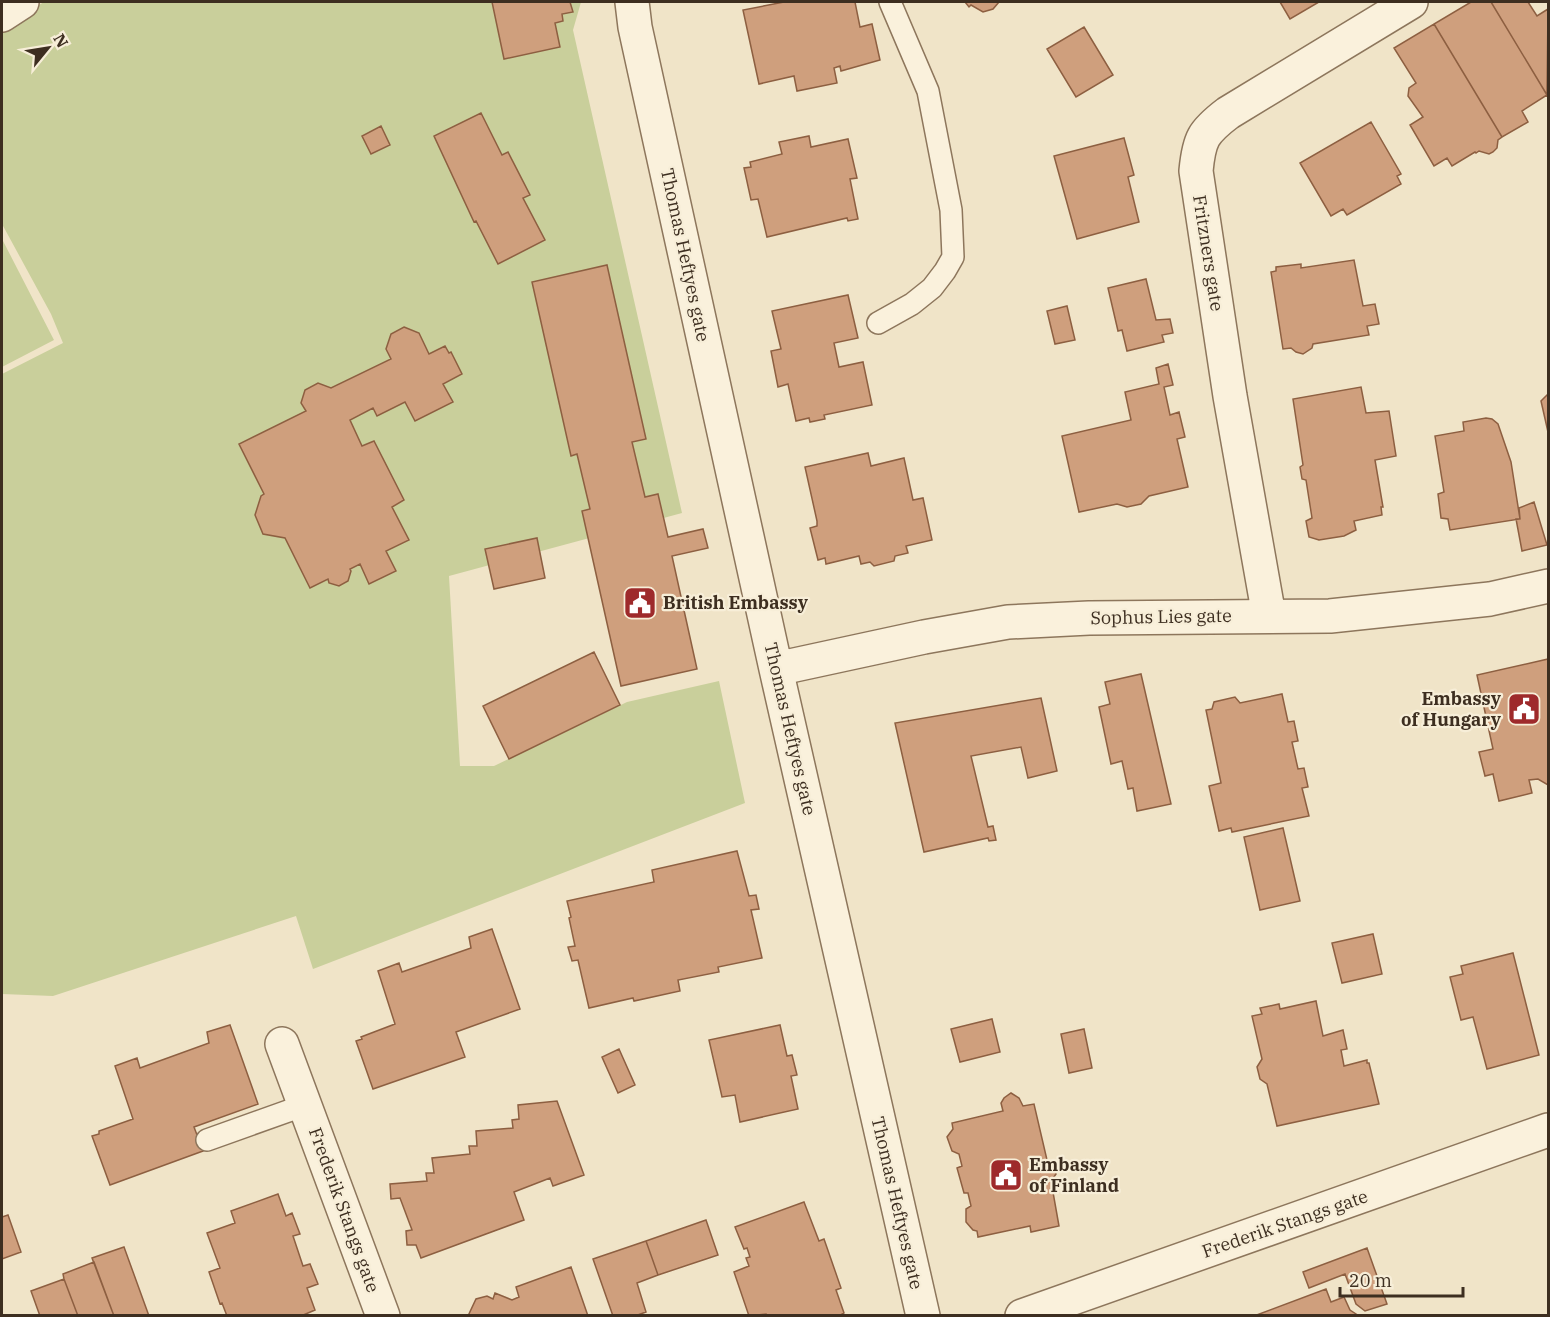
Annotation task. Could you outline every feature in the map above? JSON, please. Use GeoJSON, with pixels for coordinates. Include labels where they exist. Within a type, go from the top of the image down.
{"type":"FeatureCollection","features":[{"type":"Feature","properties":{"kind":"street"},"geometry":{"type":"LineString","coordinates":[[2,15],[22,2]]}},
{"type":"Feature","properties":{"kind":"street","name":"Thomas Heftyes gate"},"geometry":{"type":"LineString","coordinates":[[632,2],[635,27],[776,669],[923,1316]]}},
{"type":"Feature","properties":{"kind":"street","name":"Fritzners gate"},"geometry":{"type":"LineString","coordinates":[[1269,616],[1230,396],[1196,171],[1198,147],[1209,128],[1228,112],[1411,2]]}},
{"type":"Feature","properties":{"kind":"street","name":"Sophus Lies gate"},"geometry":{"type":"LineString","coordinates":[[776,669],[924,637],[1008,622],[1089,618],[1330,616],[1490,599],[1548,586]]}},
{"type":"Feature","properties":{"kind":"street","name":"Frederik Stangs gate"},"geometry":{"type":"LineString","coordinates":[[282,1044],[383,1316]]}},
{"type":"Feature","properties":{"kind":"street","name":"Frederik Stangs gate"},"geometry":{"type":"LineString","coordinates":[[1022,1316],[1548,1130]]}},
{"type":"Feature","properties":{"kind":"lane"},"geometry":{"type":"LineString","coordinates":[[878,323],[912,304],[932,288],[953,257],[951,210],[928,91],[890,2]]}},
{"type":"Feature","properties":{"kind":"lane","name":"Frederik Stangs gate"},"geometry":{"type":"LineString","coordinates":[[207,1140],[305,1105]]}},
{"type":"Feature","properties":{"kind":"green space"},"geometry":{"type":"Polygon","coordinates":[[[44,2],[581,2],[573,30],[682,513],[449,576],[460,766],[494,766],[627,702],[719,681],[745,803],[313,969],[296,916],[53,996],[2,994],[2,374],[63,343],[51,314],[2,224],[2,27],[44,2]]]}},
{"type":"Feature","properties":{"kind":"green space"},"geometry":{"type":"Polygon","coordinates":[[[2,239],[54,340],[2,367],[2,239]]]}},
{"type":"Feature","properties":{"kind":"building"},"geometry":{"type":"Polygon","coordinates":[[[492,2],[570,2],[573,12],[562,14],[563,21],[555,23],[560,47],[504,59],[492,2]]]}},
{"type":"Feature","properties":{"kind":"building"},"geometry":{"type":"Polygon","coordinates":[[[784,2],[855,2],[860,27],[872,24],[880,60],[841,71],[840,66],[834,68],[837,83],[797,91],[794,76],[759,84],[743,10],[784,2]]]}},
{"type":"Feature","properties":{"kind":"building"},"geometry":{"type":"Polygon","coordinates":[[[965,2],[999,2],[993,9],[983,12],[971,5],[969,7],[965,2]]]}},
{"type":"Feature","properties":{"kind":"building"},"geometry":{"type":"Polygon","coordinates":[[[1280,2],[1319,2],[1290,19],[1280,2]]]}},
{"type":"Feature","properties":{"kind":"building"},"geometry":{"type":"Polygon","coordinates":[[[1471,2],[1491,2],[1547,95],[1522,111],[1528,122],[1502,137],[1434,24],[1471,2]]]}},
{"type":"Feature","properties":{"kind":"building"},"geometry":{"type":"Polygon","coordinates":[[[1491,2],[1528,2],[1537,16],[1548,9],[1547,95],[1491,2]]]}},
{"type":"Feature","properties":{"kind":"building"},"geometry":{"type":"Polygon","coordinates":[[[1434,24],[1502,137],[1498,140],[1497,148],[1493,152],[1489,154],[1475,152],[1452,166],[1447,158],[1434,166],[1410,125],[1423,117],[1408,96],[1409,88],[1416,83],[1394,48],[1434,24]]]}},
{"type":"Feature","properties":{"kind":"building"},"geometry":{"type":"Polygon","coordinates":[[[1084,27],[1113,75],[1076,97],[1047,49],[1084,27]]]}},
{"type":"Feature","properties":{"kind":"building"},"geometry":{"type":"Polygon","coordinates":[[[481,113],[502,155],[508,152],[530,195],[523,198],[545,240],[498,264],[476,221],[474,222],[434,136],[481,113]]]}},
{"type":"Feature","properties":{"kind":"building"},"geometry":{"type":"Polygon","coordinates":[[[1371,122],[1401,174],[1397,176],[1401,184],[1347,215],[1343,209],[1331,216],[1300,163],[1371,122]]]}},
{"type":"Feature","properties":{"kind":"building"},"geometry":{"type":"Polygon","coordinates":[[[381,126],[390,145],[371,154],[362,136],[381,126]]]}},
{"type":"Feature","properties":{"kind":"building"},"geometry":{"type":"Polygon","coordinates":[[[809,136],[811,147],[848,139],[857,178],[850,179],[858,219],[848,221],[847,218],[767,237],[758,199],[751,200],[744,168],[751,167],[750,162],[782,154],[779,142],[809,136]]]}},
{"type":"Feature","properties":{"kind":"building"},"geometry":{"type":"Polygon","coordinates":[[[1124,138],[1134,175],[1128,177],[1139,222],[1077,239],[1054,156],[1124,138]]]}},
{"type":"Feature","properties":{"kind":"building"},"geometry":{"type":"Polygon","coordinates":[[[1354,260],[1363,306],[1375,304],[1379,324],[1367,326],[1369,335],[1313,344],[1312,348],[1303,354],[1291,348],[1283,349],[1271,272],[1276,271],[1276,267],[1301,264],[1301,268],[1354,260]]]}},
{"type":"Feature","properties":{"kind":"building"},"geometry":{"type":"Polygon","coordinates":[[[607,265],[646,439],[632,442],[645,497],[658,494],[668,537],[703,529],[708,548],[672,556],[697,669],[621,686],[582,511],[590,509],[577,454],[571,456],[532,282],[607,265]]]}},
{"type":"Feature","properties":{"kind":"building"},"geometry":{"type":"Polygon","coordinates":[[[1146,279],[1156,320],[1170,319],[1173,333],[1162,335],[1164,342],[1127,351],[1122,330],[1118,331],[1108,288],[1146,279]]]}},
{"type":"Feature","properties":{"kind":"building"},"geometry":{"type":"Polygon","coordinates":[[[848,295],[858,338],[834,343],[839,367],[863,362],[872,405],[824,415],[825,419],[810,422],[809,418],[796,421],[788,384],[778,387],[771,351],[781,349],[772,311],[848,295]]]}},
{"type":"Feature","properties":{"kind":"building"},"geometry":{"type":"Polygon","coordinates":[[[1067,306],[1075,340],[1055,344],[1047,311],[1067,306]]]}},
{"type":"Feature","properties":{"kind":"building"},"geometry":{"type":"Polygon","coordinates":[[[404,327],[419,333],[429,354],[445,346],[449,353],[451,352],[462,374],[443,384],[453,402],[415,421],[405,402],[377,416],[373,408],[350,420],[362,446],[374,441],[404,500],[392,507],[409,540],[386,551],[396,571],[369,584],[360,564],[350,569],[348,581],[339,586],[329,583],[328,579],[310,588],[285,538],[263,534],[255,515],[261,496],[264,494],[239,444],[306,411],[301,403],[305,390],[318,383],[331,388],[391,359],[386,349],[391,334],[404,327]]]}},
{"type":"Feature","properties":{"kind":"building"},"geometry":{"type":"Polygon","coordinates":[[[1168,364],[1173,385],[1164,387],[1170,415],[1179,412],[1185,437],[1177,439],[1188,487],[1149,496],[1141,504],[1127,507],[1117,504],[1079,512],[1062,436],[1131,420],[1125,392],[1159,384],[1156,368],[1168,364]]]}},
{"type":"Feature","properties":{"kind":"building"},"geometry":{"type":"Polygon","coordinates":[[[1361,387],[1366,413],[1389,411],[1396,456],[1375,460],[1383,507],[1381,507],[1382,515],[1354,521],[1356,530],[1344,536],[1319,540],[1309,537],[1306,521],[1312,518],[1306,480],[1302,479],[1300,467],[1303,465],[1293,399],[1361,387]]]}},
{"type":"Feature","properties":{"kind":"building"},"geometry":{"type":"Polygon","coordinates":[[[1548,394],[1548,432],[1541,401],[1548,394]]]}},
{"type":"Feature","properties":{"kind":"building"},"geometry":{"type":"Polygon","coordinates":[[[1486,418],[1498,424],[1511,462],[1520,519],[1450,530],[1448,519],[1441,518],[1438,494],[1444,492],[1435,436],[1464,431],[1463,422],[1486,418]]]}},
{"type":"Feature","properties":{"kind":"building"},"geometry":{"type":"Polygon","coordinates":[[[868,453],[871,466],[904,458],[913,500],[923,498],[932,540],[906,546],[908,553],[895,556],[894,561],[874,566],[870,562],[861,564],[859,556],[826,564],[825,558],[818,560],[810,528],[817,526],[817,521],[805,467],[868,453]]]}},
{"type":"Feature","properties":{"kind":"building"},"geometry":{"type":"Polygon","coordinates":[[[1534,502],[1547,545],[1522,551],[1516,519],[1520,519],[1519,508],[1534,502]]]}},
{"type":"Feature","properties":{"kind":"building"},"geometry":{"type":"Polygon","coordinates":[[[537,538],[545,578],[494,589],[485,549],[537,538]]]}},
{"type":"Feature","properties":{"kind":"building"},"geometry":{"type":"Polygon","coordinates":[[[594,652],[620,705],[509,759],[483,706],[594,652]]]}},
{"type":"Feature","properties":{"kind":"building"},"geometry":{"type":"Polygon","coordinates":[[[1548,659],[1548,785],[1538,779],[1529,780],[1532,793],[1499,801],[1493,774],[1485,776],[1479,752],[1493,749],[1477,675],[1548,659]]]}},
{"type":"Feature","properties":{"kind":"building"},"geometry":{"type":"Polygon","coordinates":[[[1141,674],[1171,804],[1137,811],[1133,788],[1128,789],[1122,761],[1111,764],[1099,707],[1110,704],[1105,682],[1141,674]]]}},
{"type":"Feature","properties":{"kind":"building"},"geometry":{"type":"Polygon","coordinates":[[[1282,694],[1288,722],[1294,721],[1298,741],[1292,742],[1298,769],[1304,768],[1308,787],[1302,788],[1309,816],[1232,832],[1231,828],[1219,831],[1209,786],[1221,783],[1206,710],[1212,709],[1214,702],[1235,697],[1240,703],[1282,694]]]}},
{"type":"Feature","properties":{"kind":"building"},"geometry":{"type":"Polygon","coordinates":[[[1041,698],[1057,771],[1028,778],[1021,747],[971,756],[988,827],[993,826],[996,840],[989,841],[988,838],[924,852],[895,723],[1041,698]]]}},
{"type":"Feature","properties":{"kind":"building"},"geometry":{"type":"Polygon","coordinates":[[[1283,828],[1300,901],[1260,910],[1244,837],[1283,828]]]}},
{"type":"Feature","properties":{"kind":"building"},"geometry":{"type":"Polygon","coordinates":[[[737,851],[749,896],[756,895],[759,909],[751,910],[762,958],[718,967],[719,972],[678,980],[680,991],[589,1008],[578,960],[572,961],[568,947],[575,946],[567,901],[654,882],[652,870],[737,851]]]}},
{"type":"Feature","properties":{"kind":"building"},"geometry":{"type":"Polygon","coordinates":[[[492,929],[520,1009],[456,1032],[465,1057],[373,1089],[356,1041],[395,1024],[378,971],[399,963],[402,972],[471,948],[469,937],[492,929]]]}},
{"type":"Feature","properties":{"kind":"building"},"geometry":{"type":"Polygon","coordinates":[[[1373,934],[1382,974],[1342,983],[1332,943],[1373,934]]]}},
{"type":"Feature","properties":{"kind":"building"},"geometry":{"type":"Polygon","coordinates":[[[1513,953],[1539,1055],[1487,1069],[1473,1017],[1461,1020],[1450,977],[1463,974],[1461,966],[1513,953]]]}},
{"type":"Feature","properties":{"kind":"building"},"geometry":{"type":"Polygon","coordinates":[[[1316,1001],[1323,1036],[1343,1030],[1347,1049],[1341,1050],[1344,1066],[1367,1060],[1369,1063],[1379,1104],[1277,1126],[1267,1084],[1260,1079],[1257,1067],[1262,1059],[1252,1016],[1262,1014],[1260,1008],[1279,1004],[1280,1009],[1316,1001]]]}},
{"type":"Feature","properties":{"kind":"building"},"geometry":{"type":"Polygon","coordinates":[[[992,1019],[1000,1052],[960,1062],[951,1029],[992,1019]]]}},
{"type":"Feature","properties":{"kind":"building"},"geometry":{"type":"Polygon","coordinates":[[[230,1025],[258,1104],[194,1127],[203,1151],[110,1185],[92,1136],[99,1134],[99,1131],[133,1119],[115,1066],[137,1058],[140,1068],[209,1043],[207,1032],[230,1025]]]}},
{"type":"Feature","properties":{"kind":"building"},"geometry":{"type":"Polygon","coordinates":[[[780,1025],[787,1056],[792,1055],[797,1075],[791,1076],[798,1109],[740,1122],[735,1095],[722,1097],[709,1040],[780,1025]]]}},
{"type":"Feature","properties":{"kind":"building"},"geometry":{"type":"Polygon","coordinates":[[[1084,1029],[1092,1068],[1069,1073],[1061,1034],[1084,1029]]]}},
{"type":"Feature","properties":{"kind":"building"},"geometry":{"type":"Polygon","coordinates":[[[619,1049],[635,1085],[618,1093],[602,1057],[619,1049]]]}},
{"type":"Feature","properties":{"kind":"building"},"geometry":{"type":"Polygon","coordinates":[[[1011,1093],[1019,1098],[1023,1106],[1034,1104],[1047,1160],[1054,1164],[1056,1174],[1051,1181],[1059,1226],[1031,1232],[1030,1226],[978,1237],[977,1231],[966,1222],[966,1209],[971,1206],[968,1193],[964,1193],[957,1168],[962,1166],[959,1154],[952,1151],[947,1137],[953,1129],[952,1123],[1003,1111],[1001,1103],[1011,1093]]]}},
{"type":"Feature","properties":{"kind":"building"},"geometry":{"type":"Polygon","coordinates":[[[557,1101],[584,1175],[553,1186],[550,1178],[514,1192],[524,1220],[421,1258],[416,1245],[407,1245],[406,1231],[412,1230],[400,1198],[391,1199],[390,1184],[427,1181],[426,1173],[434,1173],[432,1158],[470,1154],[469,1146],[477,1146],[476,1131],[513,1128],[512,1120],[519,1119],[518,1105],[557,1101]]]}},
{"type":"Feature","properties":{"kind":"building"},"geometry":{"type":"Polygon","coordinates":[[[278,1194],[286,1216],[292,1213],[300,1234],[293,1236],[303,1266],[310,1264],[318,1284],[307,1288],[315,1310],[301,1316],[227,1316],[222,1303],[220,1304],[209,1272],[220,1268],[207,1233],[235,1223],[231,1211],[278,1194]]]}},
{"type":"Feature","properties":{"kind":"building"},"geometry":{"type":"Polygon","coordinates":[[[804,1202],[819,1241],[824,1239],[841,1288],[836,1290],[844,1313],[839,1316],[766,1316],[766,1314],[749,1316],[734,1272],[749,1266],[746,1258],[750,1257],[735,1227],[804,1202]]]}},
{"type":"Feature","properties":{"kind":"building"},"geometry":{"type":"Polygon","coordinates":[[[8,1215],[21,1252],[2,1259],[2,1217],[8,1215]]]}},
{"type":"Feature","properties":{"kind":"building"},"geometry":{"type":"Polygon","coordinates":[[[706,1220],[718,1255],[658,1275],[646,1241],[706,1220]]]}},
{"type":"Feature","properties":{"kind":"building"},"geometry":{"type":"Polygon","coordinates":[[[646,1241],[658,1275],[637,1283],[646,1312],[635,1316],[613,1316],[593,1259],[646,1241]]]}},
{"type":"Feature","properties":{"kind":"building"},"geometry":{"type":"Polygon","coordinates":[[[124,1247],[149,1316],[114,1316],[92,1258],[124,1247]]]}},
{"type":"Feature","properties":{"kind":"building"},"geometry":{"type":"Polygon","coordinates":[[[1367,1248],[1387,1304],[1365,1311],[1356,1304],[1345,1274],[1309,1288],[1303,1272],[1367,1248]]]}},
{"type":"Feature","properties":{"kind":"building"},"geometry":{"type":"Polygon","coordinates":[[[94,1262],[114,1316],[78,1316],[64,1279],[63,1274],[94,1262]]]}},
{"type":"Feature","properties":{"kind":"building"},"geometry":{"type":"Polygon","coordinates":[[[571,1267],[588,1316],[468,1316],[476,1299],[487,1296],[493,1299],[495,1293],[512,1300],[519,1297],[516,1287],[571,1267]]]}},
{"type":"Feature","properties":{"kind":"building"},"geometry":{"type":"Polygon","coordinates":[[[64,1279],[78,1316],[40,1316],[31,1291],[64,1279]]]}},
{"type":"Feature","properties":{"kind":"building"},"geometry":{"type":"Polygon","coordinates":[[[1326,1289],[1331,1302],[1344,1297],[1350,1310],[1359,1316],[1254,1316],[1326,1289]]]}},
{"type":"Feature","properties":{"kind":"place","name":"British Embassy"},"geometry":{"type":"Point","coordinates":[640,603]}},
{"type":"Feature","properties":{"kind":"place","name":"Embassy of Hungary"},"geometry":{"type":"Point","coordinates":[1524,709]}},
{"type":"Feature","properties":{"kind":"place","name":"Embassy of Finland"},"geometry":{"type":"Point","coordinates":[1006,1175]}}]}
